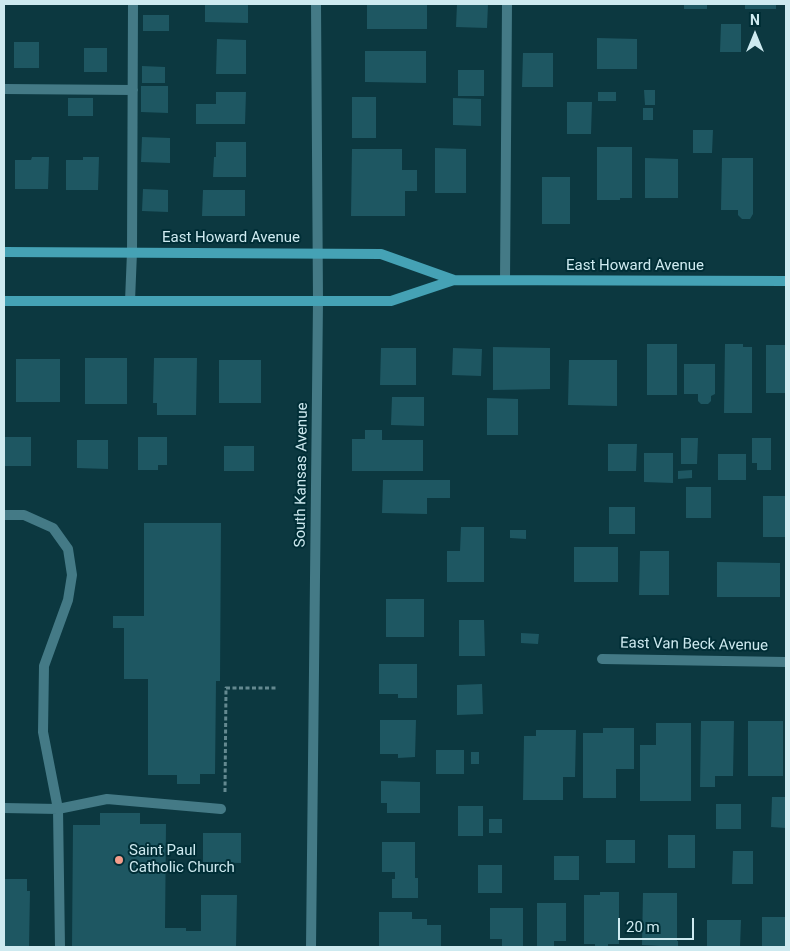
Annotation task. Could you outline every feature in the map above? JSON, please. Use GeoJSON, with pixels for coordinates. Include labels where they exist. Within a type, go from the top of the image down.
{"type":"FeatureCollection","features":[{"type":"Feature","properties":{"kind":"main road","name":"East Howard Avenue"},"geometry":{"type":"LineString","coordinates":[[4,252],[381,254],[454,280]]}},
{"type":"Feature","properties":{"kind":"main road","name":"East Howard Avenue"},"geometry":{"type":"LineString","coordinates":[[4,301],[391,302],[454,280],[786,281]]}},
{"type":"Feature","properties":{"kind":"street"},"geometry":{"type":"LineString","coordinates":[[130,301],[132,252],[133,4]]}},
{"type":"Feature","properties":{"kind":"street","name":"South Kansas Avenue"},"geometry":{"type":"LineString","coordinates":[[311,947],[318,302],[316,4]]}},
{"type":"Feature","properties":{"kind":"street"},"geometry":{"type":"LineString","coordinates":[[505,280],[506,4]]}},
{"type":"Feature","properties":{"kind":"street"},"geometry":{"type":"LineString","coordinates":[[4,89],[133,90]]}},
{"type":"Feature","properties":{"kind":"street"},"geometry":{"type":"LineString","coordinates":[[4,514],[24,515],[53,528],[68,549],[72,575],[68,600],[44,666],[44,732],[58,808],[60,947]]}},
{"type":"Feature","properties":{"kind":"street","name":"East Van Beck Avenue"},"geometry":{"type":"LineString","coordinates":[[602,659],[786,662]]}},
{"type":"Feature","properties":{"kind":"street"},"geometry":{"type":"LineString","coordinates":[[4,808],[58,808],[107,799],[221,809]]}},
{"type":"Feature","properties":{"kind":"path"},"geometry":{"type":"LineString","coordinates":[[221,809],[225,794],[226,688],[277,688]]}},
{"type":"Feature","properties":{"kind":"building"},"geometry":{"type":"Polygon","coordinates":[[[205,4],[248,4],[248,23],[205,22],[205,4]]]}},
{"type":"Feature","properties":{"kind":"building"},"geometry":{"type":"Polygon","coordinates":[[[367,4],[427,4],[427,29],[367,29],[367,4]]]}},
{"type":"Feature","properties":{"kind":"building"},"geometry":{"type":"Polygon","coordinates":[[[457,4],[488,4],[487,28],[456,27],[457,4]]]}},
{"type":"Feature","properties":{"kind":"building"},"geometry":{"type":"Polygon","coordinates":[[[684,4],[707,4],[707,9],[684,9],[684,4]]]}},
{"type":"Feature","properties":{"kind":"building"},"geometry":{"type":"Polygon","coordinates":[[[745,4],[776,4],[776,9],[745,9],[745,4]]]}},
{"type":"Feature","properties":{"kind":"building"},"geometry":{"type":"Polygon","coordinates":[[[143,15],[169,15],[169,31],[143,31],[143,15]]]}},
{"type":"Feature","properties":{"kind":"building"},"geometry":{"type":"Polygon","coordinates":[[[721,24],[741,24],[741,52],[720,52],[721,24]]]}},
{"type":"Feature","properties":{"kind":"building"},"geometry":{"type":"Polygon","coordinates":[[[597,38],[637,39],[637,69],[597,69],[597,38]]]}},
{"type":"Feature","properties":{"kind":"building"},"geometry":{"type":"Polygon","coordinates":[[[217,39],[246,40],[246,74],[216,74],[217,39]]]}},
{"type":"Feature","properties":{"kind":"building"},"geometry":{"type":"Polygon","coordinates":[[[14,42],[39,42],[39,68],[14,68],[14,42]]]}},
{"type":"Feature","properties":{"kind":"building"},"geometry":{"type":"Polygon","coordinates":[[[84,48],[107,48],[107,72],[84,72],[84,48]]]}},
{"type":"Feature","properties":{"kind":"building"},"geometry":{"type":"Polygon","coordinates":[[[365,51],[426,51],[426,83],[365,82],[365,51]]]}},
{"type":"Feature","properties":{"kind":"building"},"geometry":{"type":"Polygon","coordinates":[[[523,53],[553,53],[553,87],[522,87],[523,53]]]}},
{"type":"Feature","properties":{"kind":"building"},"geometry":{"type":"Polygon","coordinates":[[[142,66],[165,67],[165,83],[142,83],[142,66]]]}},
{"type":"Feature","properties":{"kind":"building"},"geometry":{"type":"Polygon","coordinates":[[[458,70],[484,70],[484,96],[458,96],[458,70]]]}},
{"type":"Feature","properties":{"kind":"building"},"geometry":{"type":"Polygon","coordinates":[[[141,86],[168,86],[168,113],[141,112],[141,86]]]}},
{"type":"Feature","properties":{"kind":"building"},"geometry":{"type":"Polygon","coordinates":[[[644,90],[655,90],[655,105],[645,105],[644,90]]]}},
{"type":"Feature","properties":{"kind":"building"},"geometry":{"type":"Polygon","coordinates":[[[216,92],[246,92],[245,124],[196,124],[196,104],[216,104],[216,92]]]}},
{"type":"Feature","properties":{"kind":"building"},"geometry":{"type":"Polygon","coordinates":[[[598,92],[616,92],[616,101],[598,101],[598,92]]]}},
{"type":"Feature","properties":{"kind":"building"},"geometry":{"type":"Polygon","coordinates":[[[352,97],[376,97],[376,138],[352,138],[352,97]]]}},
{"type":"Feature","properties":{"kind":"building"},"geometry":{"type":"Polygon","coordinates":[[[68,98],[93,98],[93,116],[68,116],[68,98]]]}},
{"type":"Feature","properties":{"kind":"building"},"geometry":{"type":"Polygon","coordinates":[[[453,98],[481,99],[481,126],[453,125],[453,98]]]}},
{"type":"Feature","properties":{"kind":"building"},"geometry":{"type":"Polygon","coordinates":[[[567,102],[592,102],[591,134],[567,134],[567,102]]]}},
{"type":"Feature","properties":{"kind":"building"},"geometry":{"type":"Polygon","coordinates":[[[643,108],[653,108],[653,120],[643,120],[643,108]]]}},
{"type":"Feature","properties":{"kind":"building"},"geometry":{"type":"Polygon","coordinates":[[[693,130],[713,130],[712,153],[693,153],[693,130]]]}},
{"type":"Feature","properties":{"kind":"building"},"geometry":{"type":"Polygon","coordinates":[[[142,137],[170,138],[170,163],[141,162],[142,137]]]}},
{"type":"Feature","properties":{"kind":"building"},"geometry":{"type":"Polygon","coordinates":[[[216,142],[246,142],[246,177],[213,177],[216,142]]]}},
{"type":"Feature","properties":{"kind":"building"},"geometry":{"type":"Polygon","coordinates":[[[597,147],[632,147],[632,198],[597,200],[597,147]]]}},
{"type":"Feature","properties":{"kind":"building"},"geometry":{"type":"Polygon","coordinates":[[[435,148],[466,149],[466,193],[435,193],[435,148]]]}},
{"type":"Feature","properties":{"kind":"building"},"geometry":{"type":"Polygon","coordinates":[[[352,149],[402,149],[402,170],[417,170],[417,191],[405,191],[405,216],[351,216],[352,149]]]}},
{"type":"Feature","properties":{"kind":"building"},"geometry":{"type":"Polygon","coordinates":[[[32,157],[49,157],[48,189],[15,189],[15,160],[31,160],[32,157]]]}},
{"type":"Feature","properties":{"kind":"building"},"geometry":{"type":"Polygon","coordinates":[[[83,157],[99,157],[98,190],[66,190],[66,160],[83,160],[83,157]]]}},
{"type":"Feature","properties":{"kind":"building"},"geometry":{"type":"Polygon","coordinates":[[[645,158],[678,159],[678,198],[645,198],[645,158]]]}},
{"type":"Feature","properties":{"kind":"building"},"geometry":{"type":"Polygon","coordinates":[[[722,158],[753,158],[753,214],[750,219],[742,219],[738,215],[738,210],[721,210],[722,158]]]}},
{"type":"Feature","properties":{"kind":"building"},"geometry":{"type":"Polygon","coordinates":[[[542,177],[570,177],[570,224],[542,224],[542,177]]]}},
{"type":"Feature","properties":{"kind":"building"},"geometry":{"type":"Polygon","coordinates":[[[143,189],[168,190],[168,212],[142,211],[143,189]]]}},
{"type":"Feature","properties":{"kind":"building"},"geometry":{"type":"Polygon","coordinates":[[[203,190],[245,190],[245,216],[202,216],[203,190]]]}},
{"type":"Feature","properties":{"kind":"building"},"geometry":{"type":"Polygon","coordinates":[[[647,344],[677,344],[677,395],[647,395],[647,344]]]}},
{"type":"Feature","properties":{"kind":"building"},"geometry":{"type":"Polygon","coordinates":[[[725,344],[743,344],[743,347],[752,347],[752,413],[724,413],[725,344]]]}},
{"type":"Feature","properties":{"kind":"building"},"geometry":{"type":"Polygon","coordinates":[[[766,345],[786,345],[786,393],[766,393],[766,345]]]}},
{"type":"Feature","properties":{"kind":"building"},"geometry":{"type":"Polygon","coordinates":[[[493,347],[550,348],[550,389],[493,390],[493,347]]]}},
{"type":"Feature","properties":{"kind":"building"},"geometry":{"type":"Polygon","coordinates":[[[381,348],[416,348],[416,385],[380,385],[381,348]]]}},
{"type":"Feature","properties":{"kind":"building"},"geometry":{"type":"Polygon","coordinates":[[[453,348],[482,349],[481,376],[452,375],[453,348]]]}},
{"type":"Feature","properties":{"kind":"building"},"geometry":{"type":"Polygon","coordinates":[[[85,358],[127,358],[127,404],[85,404],[85,358]]]}},
{"type":"Feature","properties":{"kind":"building"},"geometry":{"type":"Polygon","coordinates":[[[154,358],[197,358],[196,415],[157,415],[157,403],[153,403],[154,358]]]}},
{"type":"Feature","properties":{"kind":"building"},"geometry":{"type":"Polygon","coordinates":[[[16,359],[60,359],[60,402],[16,402],[16,359]]]}},
{"type":"Feature","properties":{"kind":"building"},"geometry":{"type":"Polygon","coordinates":[[[219,360],[261,360],[261,403],[219,403],[219,360]]]}},
{"type":"Feature","properties":{"kind":"building"},"geometry":{"type":"Polygon","coordinates":[[[569,360],[617,360],[617,406],[568,405],[569,360]]]}},
{"type":"Feature","properties":{"kind":"building"},"geometry":{"type":"Polygon","coordinates":[[[684,364],[715,364],[715,394],[711,396],[711,401],[708,404],[701,404],[698,401],[698,394],[684,394],[684,364]]]}},
{"type":"Feature","properties":{"kind":"building"},"geometry":{"type":"Polygon","coordinates":[[[392,397],[424,397],[424,426],[391,425],[392,397]]]}},
{"type":"Feature","properties":{"kind":"building"},"geometry":{"type":"Polygon","coordinates":[[[487,398],[518,399],[518,435],[487,435],[487,398]]]}},
{"type":"Feature","properties":{"kind":"building"},"geometry":{"type":"Polygon","coordinates":[[[365,430],[382,430],[382,440],[423,440],[423,471],[352,471],[352,439],[365,439],[365,430]]]}},
{"type":"Feature","properties":{"kind":"building"},"geometry":{"type":"Polygon","coordinates":[[[4,437],[31,437],[31,466],[4,466],[4,437]]]}},
{"type":"Feature","properties":{"kind":"building"},"geometry":{"type":"Polygon","coordinates":[[[138,437],[167,437],[167,465],[158,465],[158,470],[138,470],[138,437]]]}},
{"type":"Feature","properties":{"kind":"building"},"geometry":{"type":"Polygon","coordinates":[[[681,438],[698,438],[697,464],[681,464],[681,438]]]}},
{"type":"Feature","properties":{"kind":"building"},"geometry":{"type":"Polygon","coordinates":[[[752,438],[771,438],[771,470],[757,470],[757,463],[752,463],[752,438]]]}},
{"type":"Feature","properties":{"kind":"building"},"geometry":{"type":"Polygon","coordinates":[[[77,440],[108,440],[108,469],[77,468],[77,440]]]}},
{"type":"Feature","properties":{"kind":"building"},"geometry":{"type":"Polygon","coordinates":[[[608,444],[637,444],[636,471],[608,471],[608,444]]]}},
{"type":"Feature","properties":{"kind":"building"},"geometry":{"type":"Polygon","coordinates":[[[224,446],[254,446],[254,471],[224,471],[224,446]]]}},
{"type":"Feature","properties":{"kind":"building"},"geometry":{"type":"Polygon","coordinates":[[[644,453],[673,453],[673,483],[644,482],[644,453]]]}},
{"type":"Feature","properties":{"kind":"building"},"geometry":{"type":"Polygon","coordinates":[[[718,454],[746,454],[746,480],[718,480],[718,454]]]}},
{"type":"Feature","properties":{"kind":"building"},"geometry":{"type":"Polygon","coordinates":[[[692,470],[692,478],[678,479],[678,471],[692,470]]]}},
{"type":"Feature","properties":{"kind":"building"},"geometry":{"type":"Polygon","coordinates":[[[383,480],[450,480],[450,498],[427,498],[427,514],[382,513],[383,480]]]}},
{"type":"Feature","properties":{"kind":"building"},"geometry":{"type":"Polygon","coordinates":[[[686,487],[711,487],[711,518],[686,518],[686,487]]]}},
{"type":"Feature","properties":{"kind":"building"},"geometry":{"type":"Polygon","coordinates":[[[763,496],[786,496],[786,537],[763,537],[763,496]]]}},
{"type":"Feature","properties":{"kind":"building"},"geometry":{"type":"Polygon","coordinates":[[[609,507],[635,507],[635,534],[609,534],[609,507]]]}},
{"type":"Feature","properties":{"kind":"building"},"geometry":{"type":"Polygon","coordinates":[[[144,523],[221,523],[220,681],[216,681],[215,774],[200,774],[200,784],[177,784],[177,775],[148,775],[148,679],[124,679],[124,628],[113,628],[113,616],[144,616],[144,523]]]}},
{"type":"Feature","properties":{"kind":"building"},"geometry":{"type":"Polygon","coordinates":[[[461,527],[484,527],[484,582],[447,582],[447,551],[460,551],[461,527]]]}},
{"type":"Feature","properties":{"kind":"building"},"geometry":{"type":"Polygon","coordinates":[[[510,530],[526,530],[526,539],[510,538],[510,530]]]}},
{"type":"Feature","properties":{"kind":"building"},"geometry":{"type":"Polygon","coordinates":[[[574,547],[618,547],[618,582],[574,582],[574,547]]]}},
{"type":"Feature","properties":{"kind":"building"},"geometry":{"type":"Polygon","coordinates":[[[640,551],[669,551],[669,595],[639,595],[640,551]]]}},
{"type":"Feature","properties":{"kind":"building"},"geometry":{"type":"Polygon","coordinates":[[[717,562],[780,563],[780,597],[717,597],[717,562]]]}},
{"type":"Feature","properties":{"kind":"building"},"geometry":{"type":"Polygon","coordinates":[[[386,599],[424,599],[424,637],[386,637],[386,599]]]}},
{"type":"Feature","properties":{"kind":"building"},"geometry":{"type":"Polygon","coordinates":[[[459,620],[484,620],[485,656],[459,656],[459,620]]]}},
{"type":"Feature","properties":{"kind":"building"},"geometry":{"type":"Polygon","coordinates":[[[521,633],[539,634],[538,644],[521,643],[521,633]]]}},
{"type":"Feature","properties":{"kind":"building"},"geometry":{"type":"Polygon","coordinates":[[[379,664],[417,664],[417,698],[398,698],[398,694],[379,694],[379,664]]]}},
{"type":"Feature","properties":{"kind":"building"},"geometry":{"type":"Polygon","coordinates":[[[482,684],[483,714],[457,715],[457,685],[482,684]]]}},
{"type":"Feature","properties":{"kind":"building"},"geometry":{"type":"Polygon","coordinates":[[[380,720],[416,720],[415,757],[398,758],[398,754],[380,754],[380,720]]]}},
{"type":"Feature","properties":{"kind":"building"},"geometry":{"type":"Polygon","coordinates":[[[701,721],[734,721],[733,776],[715,776],[715,787],[700,787],[701,721]]]}},
{"type":"Feature","properties":{"kind":"building"},"geometry":{"type":"Polygon","coordinates":[[[748,721],[783,721],[783,776],[748,776],[748,721]]]}},
{"type":"Feature","properties":{"kind":"building"},"geometry":{"type":"Polygon","coordinates":[[[656,723],[691,723],[691,801],[640,801],[640,745],[656,745],[656,723]]]}},
{"type":"Feature","properties":{"kind":"building"},"geometry":{"type":"Polygon","coordinates":[[[603,728],[634,728],[634,769],[616,769],[616,798],[583,798],[583,733],[603,733],[603,728]]]}},
{"type":"Feature","properties":{"kind":"building"},"geometry":{"type":"Polygon","coordinates":[[[536,730],[576,730],[575,777],[563,777],[563,800],[523,800],[524,736],[536,736],[536,730]]]}},
{"type":"Feature","properties":{"kind":"building"},"geometry":{"type":"Polygon","coordinates":[[[436,750],[464,750],[464,774],[436,774],[436,750]]]}},
{"type":"Feature","properties":{"kind":"building"},"geometry":{"type":"Polygon","coordinates":[[[471,752],[479,752],[479,764],[471,764],[471,752]]]}},
{"type":"Feature","properties":{"kind":"building"},"geometry":{"type":"Polygon","coordinates":[[[381,781],[420,782],[420,813],[387,813],[387,803],[381,803],[381,781]]]}},
{"type":"Feature","properties":{"kind":"building"},"geometry":{"type":"Polygon","coordinates":[[[772,797],[786,797],[786,828],[771,827],[772,797]]]}},
{"type":"Feature","properties":{"kind":"building"},"geometry":{"type":"Polygon","coordinates":[[[716,804],[741,804],[741,829],[716,829],[716,804]]]}},
{"type":"Feature","properties":{"kind":"building"},"geometry":{"type":"Polygon","coordinates":[[[458,806],[483,806],[483,836],[458,836],[458,806]]]}},
{"type":"Feature","properties":{"kind":"building","name":"Saint Paul Catholic Church"},"geometry":{"type":"Polygon","coordinates":[[[100,813],[140,813],[140,824],[166,824],[165,928],[186,928],[186,931],[201,931],[201,895],[237,895],[236,947],[72,947],[73,825],[100,825],[100,813]]]}},
{"type":"Feature","properties":{"kind":"building"},"geometry":{"type":"Polygon","coordinates":[[[489,819],[502,819],[502,833],[489,833],[489,819]]]}},
{"type":"Feature","properties":{"kind":"building"},"geometry":{"type":"Polygon","coordinates":[[[203,833],[241,833],[241,863],[203,862],[203,833]]]}},
{"type":"Feature","properties":{"kind":"building"},"geometry":{"type":"Polygon","coordinates":[[[668,835],[695,835],[695,868],[668,868],[668,835]]]}},
{"type":"Feature","properties":{"kind":"building"},"geometry":{"type":"Polygon","coordinates":[[[606,840],[635,840],[635,863],[606,863],[606,840]]]}},
{"type":"Feature","properties":{"kind":"building"},"geometry":{"type":"Polygon","coordinates":[[[382,842],[415,842],[415,878],[418,878],[418,898],[392,898],[392,879],[395,879],[395,872],[382,872],[382,842]]]}},
{"type":"Feature","properties":{"kind":"building"},"geometry":{"type":"Polygon","coordinates":[[[733,851],[753,851],[753,884],[732,884],[733,851]]]}},
{"type":"Feature","properties":{"kind":"building"},"geometry":{"type":"Polygon","coordinates":[[[554,856],[579,856],[579,880],[554,880],[554,856]]]}},
{"type":"Feature","properties":{"kind":"building"},"geometry":{"type":"Polygon","coordinates":[[[478,865],[502,865],[502,893],[478,893],[478,865]]]}},
{"type":"Feature","properties":{"kind":"building"},"geometry":{"type":"Polygon","coordinates":[[[4,879],[27,879],[27,891],[30,891],[29,947],[4,947],[4,879]]]}},
{"type":"Feature","properties":{"kind":"building"},"geometry":{"type":"Polygon","coordinates":[[[600,892],[619,892],[619,944],[608,944],[608,947],[595,947],[595,944],[584,944],[584,895],[600,895],[600,892]]]}},
{"type":"Feature","properties":{"kind":"building"},"geometry":{"type":"Polygon","coordinates":[[[643,893],[677,893],[678,947],[642,945],[643,893]]]}},
{"type":"Feature","properties":{"kind":"building"},"geometry":{"type":"Polygon","coordinates":[[[537,903],[566,903],[566,941],[554,941],[554,946],[537,946],[537,903]]]}},
{"type":"Feature","properties":{"kind":"building"},"geometry":{"type":"Polygon","coordinates":[[[490,908],[523,908],[523,946],[502,946],[502,939],[490,939],[490,908]]]}},
{"type":"Feature","properties":{"kind":"building"},"geometry":{"type":"Polygon","coordinates":[[[379,912],[412,912],[412,919],[427,919],[427,925],[441,925],[441,947],[379,947],[379,912]]]}},
{"type":"Feature","properties":{"kind":"building"},"geometry":{"type":"Polygon","coordinates":[[[762,917],[786,917],[786,947],[762,947],[762,917]]]}},
{"type":"Feature","properties":{"kind":"building"},"geometry":{"type":"Polygon","coordinates":[[[707,920],[741,920],[740,947],[707,947],[707,920]]]}},
{"type":"Feature","properties":{"kind":"place","name":"Saint Paul Catholic Church"},"geometry":{"type":"Point","coordinates":[119,860]}}]}
